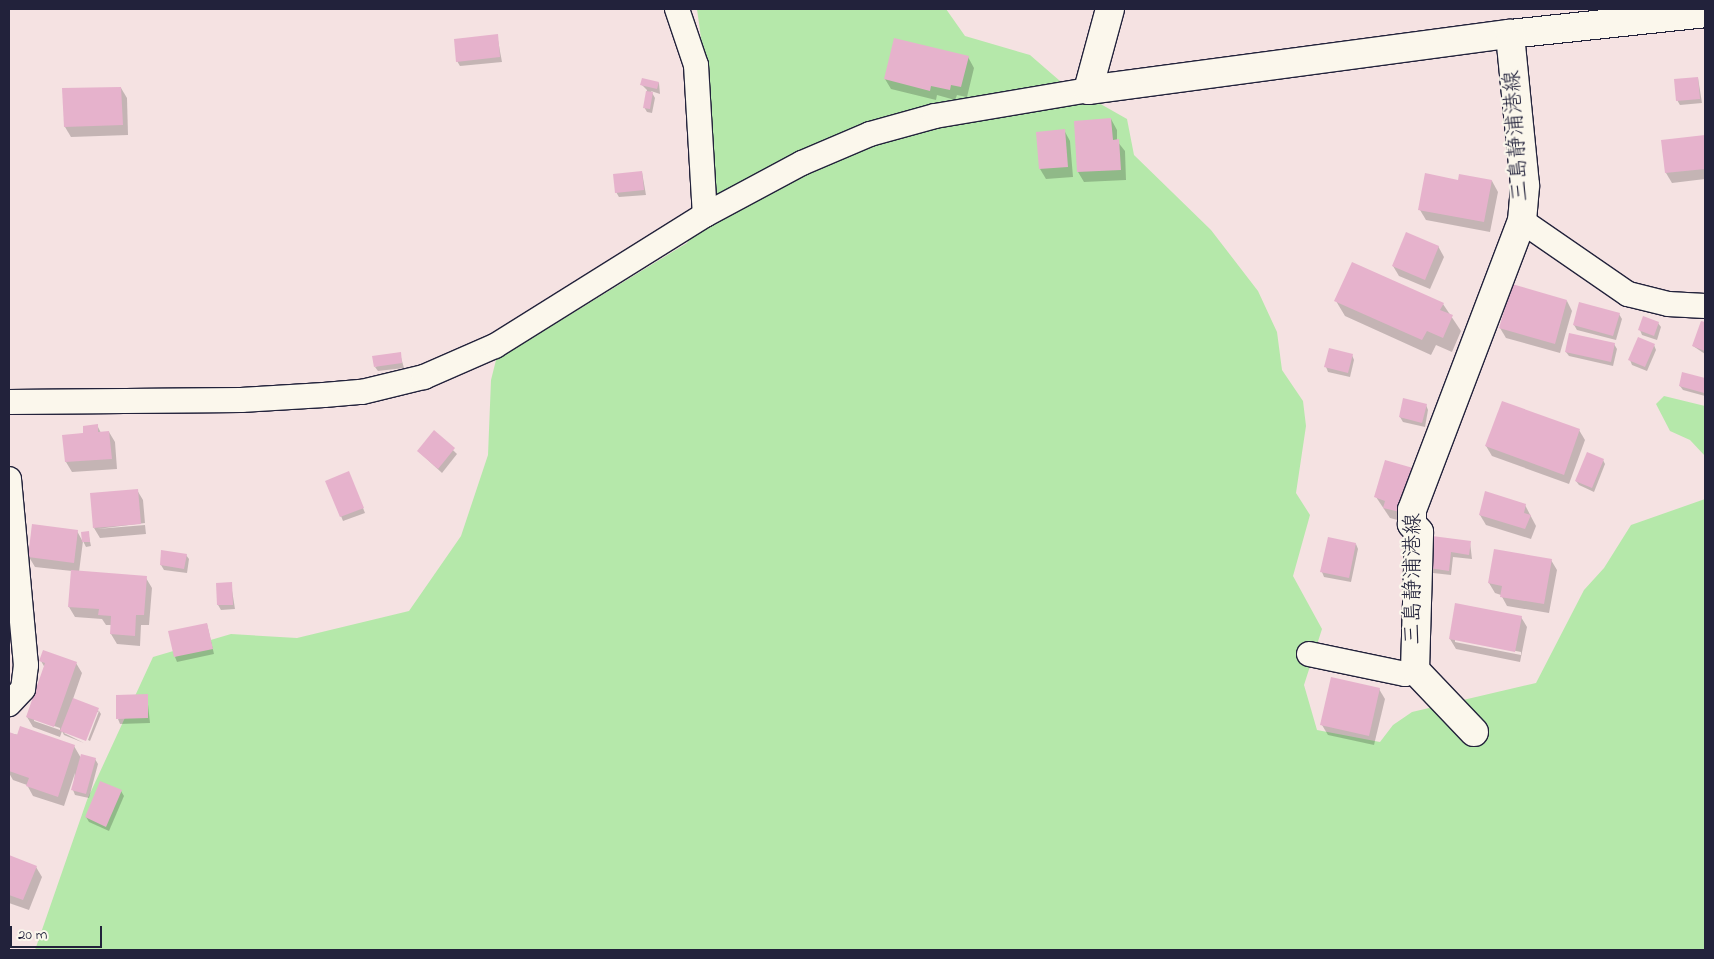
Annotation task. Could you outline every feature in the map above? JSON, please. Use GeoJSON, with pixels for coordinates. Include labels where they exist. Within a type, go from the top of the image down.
{"type":"FeatureCollection","features":[{"type":"Feature","properties":{"kind":"main road"},"geometry":{"type":"LineString","coordinates":[[1110,9],[1088,90],[1510,34],[1705,13]]}},
{"type":"Feature","properties":{"kind":"main road","name":"三島静浦港線"},"geometry":{"type":"LineString","coordinates":[[1474,732],[1415,670],[1419,532],[1412,524],[1412,510],[1522,221],[1525,185],[1510,34]]}},
{"type":"Feature","properties":{"kind":"street"},"geometry":{"type":"LineString","coordinates":[[677,9],[696,65],[705,215]]}},
{"type":"Feature","properties":{"kind":"street"},"geometry":{"type":"LineString","coordinates":[[9,402],[241,400],[324,395],[362,392],[424,377],[495,346],[705,215],[802,163],[870,134],[935,116],[1088,90]]}},
{"type":"Feature","properties":{"kind":"street"},"geometry":{"type":"LineString","coordinates":[[1522,221],[1628,294],[1668,304],[1705,306]]}},
{"type":"Feature","properties":{"kind":"street"},"geometry":{"type":"LineString","coordinates":[[9,479],[26,665],[23,690],[9,704]]}},
{"type":"Feature","properties":{"kind":"street"},"geometry":{"type":"LineString","coordinates":[[1309,654],[1405,674],[1415,670]]}},
{"type":"Feature","properties":{"kind":"green space"},"geometry":{"type":"Polygon","coordinates":[[[697,9],[946,9],[965,36],[1030,55],[1060,81],[1127,119],[1134,155],[1211,230],[1258,291],[1277,332],[1282,370],[1303,401],[1306,426],[1296,493],[1310,515],[1293,576],[1322,629],[1304,685],[1317,730],[1380,742],[1393,725],[1412,712],[1536,683],[1584,590],[1604,568],[1631,525],[1705,499],[1705,950],[35,950],[87,800],[153,657],[231,634],[297,638],[409,611],[461,536],[488,455],[491,380],[496,360],[687,243],[712,205],[707,82],[697,9]]]}},
{"type":"Feature","properties":{"kind":"green space"},"geometry":{"type":"Polygon","coordinates":[[[1664,396],[1705,406],[1705,456],[1690,440],[1670,431],[1656,404],[1664,396]]]}},
{"type":"Feature","properties":{"kind":"building"},"geometry":{"type":"Polygon","coordinates":[[[498,34],[500,57],[456,62],[454,39],[498,34]]]}},
{"type":"Feature","properties":{"kind":"building"},"geometry":{"type":"Polygon","coordinates":[[[894,38],[969,56],[961,87],[951,85],[950,90],[931,86],[930,91],[884,79],[894,38]]]}},
{"type":"Feature","properties":{"kind":"building"},"geometry":{"type":"Polygon","coordinates":[[[1698,77],[1700,99],[1676,101],[1674,79],[1698,77]]]}},
{"type":"Feature","properties":{"kind":"building"},"geometry":{"type":"Polygon","coordinates":[[[642,78],[659,82],[657,89],[640,85],[642,78]]]}},
{"type":"Feature","properties":{"kind":"building"},"geometry":{"type":"Polygon","coordinates":[[[121,87],[123,125],[64,127],[62,88],[121,87]]]}},
{"type":"Feature","properties":{"kind":"building"},"geometry":{"type":"Polygon","coordinates":[[[646,91],[653,92],[650,109],[643,108],[646,91]]]}},
{"type":"Feature","properties":{"kind":"building"},"geometry":{"type":"Polygon","coordinates":[[[1111,118],[1113,140],[1119,139],[1121,170],[1077,172],[1074,121],[1111,118]]]}},
{"type":"Feature","properties":{"kind":"building"},"geometry":{"type":"Polygon","coordinates":[[[1065,129],[1068,167],[1039,169],[1036,132],[1065,129]]]}},
{"type":"Feature","properties":{"kind":"building"},"geometry":{"type":"Polygon","coordinates":[[[1705,135],[1705,169],[1665,173],[1661,140],[1705,135]]]}},
{"type":"Feature","properties":{"kind":"building"},"geometry":{"type":"Polygon","coordinates":[[[642,171],[644,190],[615,193],[613,174],[642,171]]]}},
{"type":"Feature","properties":{"kind":"building"},"geometry":{"type":"Polygon","coordinates":[[[1425,173],[1458,180],[1459,174],[1492,180],[1484,222],[1418,210],[1425,173]]]}},
{"type":"Feature","properties":{"kind":"building"},"geometry":{"type":"Polygon","coordinates":[[[1406,232],[1439,246],[1425,280],[1392,266],[1406,232]]]}},
{"type":"Feature","properties":{"kind":"building"},"geometry":{"type":"Polygon","coordinates":[[[1352,262],[1444,303],[1440,310],[1453,315],[1443,338],[1427,331],[1422,340],[1334,301],[1352,262]]]}},
{"type":"Feature","properties":{"kind":"building"},"geometry":{"type":"Polygon","coordinates":[[[1512,284],[1567,300],[1555,344],[1499,328],[1512,284]]]}},
{"type":"Feature","properties":{"kind":"building"},"geometry":{"type":"Polygon","coordinates":[[[1579,302],[1620,313],[1613,336],[1573,325],[1579,302]]]}},
{"type":"Feature","properties":{"kind":"building"},"geometry":{"type":"Polygon","coordinates":[[[1643,316],[1659,322],[1654,336],[1638,330],[1643,316]]]}},
{"type":"Feature","properties":{"kind":"building"},"geometry":{"type":"Polygon","coordinates":[[[1701,321],[1705,322],[1705,351],[1692,346],[1701,321]]]}},
{"type":"Feature","properties":{"kind":"building"},"geometry":{"type":"Polygon","coordinates":[[[1569,333],[1615,343],[1611,362],[1565,352],[1569,333]]]}},
{"type":"Feature","properties":{"kind":"building"},"geometry":{"type":"Polygon","coordinates":[[[1638,337],[1655,344],[1645,367],[1628,360],[1638,337]]]}},
{"type":"Feature","properties":{"kind":"building"},"geometry":{"type":"Polygon","coordinates":[[[1329,348],[1353,354],[1348,373],[1324,367],[1329,348]]]}},
{"type":"Feature","properties":{"kind":"building"},"geometry":{"type":"Polygon","coordinates":[[[401,352],[402,363],[374,367],[372,356],[401,352]]]}},
{"type":"Feature","properties":{"kind":"building"},"geometry":{"type":"Polygon","coordinates":[[[1682,372],[1705,378],[1704,393],[1679,386],[1682,372]]]}},
{"type":"Feature","properties":{"kind":"building"},"geometry":{"type":"Polygon","coordinates":[[[1403,398],[1427,404],[1422,423],[1399,417],[1403,398]]]}},
{"type":"Feature","properties":{"kind":"building"},"geometry":{"type":"Polygon","coordinates":[[[1502,401],[1580,429],[1564,475],[1485,446],[1502,401]]]}},
{"type":"Feature","properties":{"kind":"building"},"geometry":{"type":"Polygon","coordinates":[[[98,424],[98,432],[109,431],[112,459],[65,462],[62,435],[83,433],[83,426],[98,424]]]}},
{"type":"Feature","properties":{"kind":"building"},"geometry":{"type":"Polygon","coordinates":[[[434,430],[455,448],[438,469],[417,451],[434,430]]]}},
{"type":"Feature","properties":{"kind":"building"},"geometry":{"type":"Polygon","coordinates":[[[1587,452],[1604,459],[1592,488],[1575,481],[1587,452]]]}},
{"type":"Feature","properties":{"kind":"building"},"geometry":{"type":"Polygon","coordinates":[[[1385,460],[1413,468],[1400,512],[1383,508],[1385,501],[1374,497],[1385,460]]]}},
{"type":"Feature","properties":{"kind":"building"},"geometry":{"type":"Polygon","coordinates":[[[349,471],[364,508],[340,517],[325,481],[349,471]]]}},
{"type":"Feature","properties":{"kind":"building"},"geometry":{"type":"Polygon","coordinates":[[[138,489],[141,524],[93,528],[90,493],[138,489]]]}},
{"type":"Feature","properties":{"kind":"building"},"geometry":{"type":"Polygon","coordinates":[[[1485,491],[1526,504],[1524,513],[1531,515],[1525,529],[1479,515],[1485,491]]]}},
{"type":"Feature","properties":{"kind":"building"},"geometry":{"type":"Polygon","coordinates":[[[32,524],[78,530],[74,563],[28,557],[32,524]]]}},
{"type":"Feature","properties":{"kind":"building"},"geometry":{"type":"Polygon","coordinates":[[[89,531],[90,542],[82,542],[81,532],[89,531]]]}},
{"type":"Feature","properties":{"kind":"building"},"geometry":{"type":"Polygon","coordinates":[[[1432,536],[1471,541],[1469,555],[1451,552],[1449,571],[1429,568],[1432,536]]]}},
{"type":"Feature","properties":{"kind":"building"},"geometry":{"type":"Polygon","coordinates":[[[1328,537],[1356,543],[1349,578],[1320,572],[1328,537]]]}},
{"type":"Feature","properties":{"kind":"building"},"geometry":{"type":"Polygon","coordinates":[[[1494,549],[1552,559],[1544,604],[1500,597],[1502,586],[1488,583],[1494,549]]]}},
{"type":"Feature","properties":{"kind":"building"},"geometry":{"type":"Polygon","coordinates":[[[161,550],[187,554],[184,569],[160,565],[161,550]]]}},
{"type":"Feature","properties":{"kind":"building"},"geometry":{"type":"Polygon","coordinates":[[[71,570],[147,576],[144,615],[136,615],[135,636],[110,634],[111,616],[98,615],[99,609],[68,607],[71,570]]]}},
{"type":"Feature","properties":{"kind":"building"},"geometry":{"type":"Polygon","coordinates":[[[232,582],[233,605],[217,605],[216,583],[232,582]]]}},
{"type":"Feature","properties":{"kind":"building"},"geometry":{"type":"Polygon","coordinates":[[[1455,603],[1522,616],[1515,652],[1449,639],[1455,603]]]}},
{"type":"Feature","properties":{"kind":"building"},"geometry":{"type":"Polygon","coordinates":[[[207,623],[213,649],[174,657],[168,631],[207,623]]]}},
{"type":"Feature","properties":{"kind":"building"},"geometry":{"type":"Polygon","coordinates":[[[43,650],[77,662],[54,727],[26,717],[45,663],[39,661],[43,650]]]}},
{"type":"Feature","properties":{"kind":"building"},"geometry":{"type":"Polygon","coordinates":[[[1331,677],[1380,688],[1369,736],[1320,725],[1331,677]]]}},
{"type":"Feature","properties":{"kind":"building"},"geometry":{"type":"Polygon","coordinates":[[[148,694],[148,718],[116,719],[116,695],[148,694]]]}},
{"type":"Feature","properties":{"kind":"building"},"geometry":{"type":"Polygon","coordinates":[[[73,698],[99,708],[86,741],[60,731],[73,698]]]}},
{"type":"Feature","properties":{"kind":"building"},"geometry":{"type":"Polygon","coordinates":[[[20,726],[75,745],[58,797],[26,786],[29,778],[9,771],[9,732],[17,735],[20,726]]]}},
{"type":"Feature","properties":{"kind":"building"},"geometry":{"type":"Polygon","coordinates":[[[81,754],[96,758],[86,794],[71,790],[81,754]]]}},
{"type":"Feature","properties":{"kind":"building"},"geometry":{"type":"Polygon","coordinates":[[[100,781],[122,790],[106,827],[85,817],[100,781]]]}},
{"type":"Feature","properties":{"kind":"building"},"geometry":{"type":"Polygon","coordinates":[[[9,855],[37,866],[23,900],[9,895],[9,855]]]}}]}
